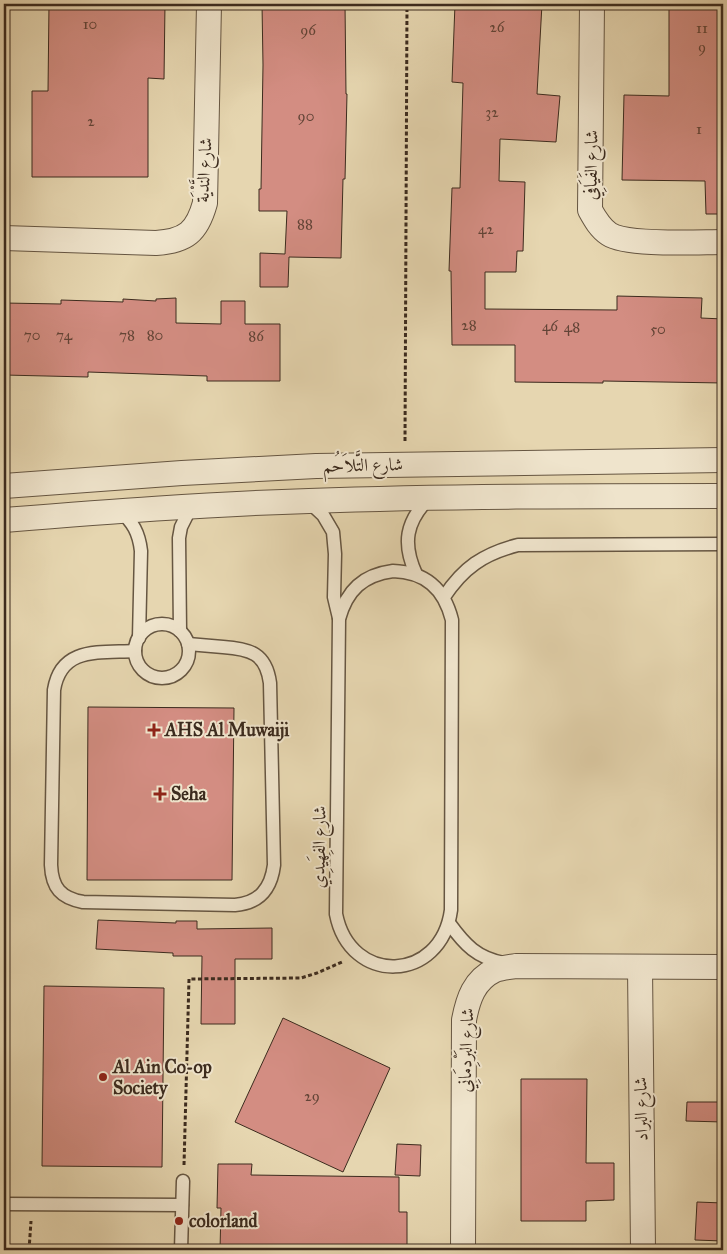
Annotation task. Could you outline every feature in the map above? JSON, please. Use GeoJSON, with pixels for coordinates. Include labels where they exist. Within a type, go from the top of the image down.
{"type":"FeatureCollection","features":[{"type":"Feature","properties":{"kind":"street","name":"شارع النَّدْيَة"},"geometry":{"type":"LineString","coordinates":[[4,238],[173,242],[189,234],[200,220],[205,203],[209,4]]}},
{"type":"Feature","properties":{"kind":"street","name":"شارع الفَيَافِي"},"geometry":{"type":"LineString","coordinates":[[592,4],[590,210],[595,220],[609,235],[629,241],[723,242]]}},
{"type":"Feature","properties":{"kind":"street","name":"شارع التَّلاَحُم"},"geometry":{"type":"LineString","coordinates":[[4,486],[278,468],[405,464],[723,460]]}},
{"type":"Feature","properties":{"kind":"street","name":"شارع التَّلاَحُم"},"geometry":{"type":"LineString","coordinates":[[4,520],[119,510],[308,500],[430,497],[723,496]]}},
{"type":"Feature","properties":{"kind":"street","name":"شارع البَرْدِمَانِي"},"geometry":{"type":"LineString","coordinates":[[463,1250],[464,1020],[468,1000],[478,982],[496,970],[516,966],[723,967]]}},
{"type":"Feature","properties":{"kind":"street","name":"شارع البراد"},"geometry":{"type":"LineString","coordinates":[[640,967],[643,1250]]}},
{"type":"Feature","properties":{"kind":"lane"},"geometry":{"type":"LineString","coordinates":[[416,574],[409,559],[407,542],[410,525],[418,510],[430,497]]}},
{"type":"Feature","properties":{"kind":"lane","name":"شارع الفِهَيدِي"},"geometry":{"type":"LineString","coordinates":[[308,500],[323,514],[333,532],[335,554],[334,597],[339,619],[336,914],[343,937],[358,955],[380,965],[404,966],[417,962],[438,946],[445,936],[451,910],[452,620],[444,597],[427,580],[405,571],[380,573],[368,578],[348,596],[339,619]]}},
{"type":"Feature","properties":{"kind":"lane"},"geometry":{"type":"LineString","coordinates":[[180,632],[179,538],[181,527],[191,506]]}},
{"type":"Feature","properties":{"kind":"lane"},"geometry":{"type":"LineString","coordinates":[[119,510],[128,518],[140,539],[139,638],[135,650],[136,659],[145,673],[152,677],[169,677],[177,674],[183,668],[189,652],[188,644],[180,632],[172,626],[163,624],[153,626],[145,630],[139,638]]}},
{"type":"Feature","properties":{"kind":"lane"},"geometry":{"type":"LineString","coordinates":[[444,597],[462,574],[473,564],[486,556],[518,545],[723,544]]}},
{"type":"Feature","properties":{"kind":"lane"},"geometry":{"type":"LineString","coordinates":[[135,650],[84,654],[72,659],[62,667],[56,678],[54,690],[52,876],[56,886],[72,900],[83,902],[245,904],[263,894],[273,875],[274,865],[270,683],[268,670],[258,656],[242,648],[188,644]]}},
{"type":"Feature","properties":{"kind":"lane"},"geometry":{"type":"LineString","coordinates":[[449,923],[461,940],[476,954],[489,960],[516,966]]}},
{"type":"Feature","properties":{"kind":"lane"},"geometry":{"type":"LineString","coordinates":[[181,1250],[183,1181]]}},
{"type":"Feature","properties":{"kind":"lane"},"geometry":{"type":"LineString","coordinates":[[4,1204],[182,1205]]}},
{"type":"Feature","properties":{"kind":"path"},"geometry":{"type":"LineString","coordinates":[[405,464],[407,4]]}},
{"type":"Feature","properties":{"kind":"path"},"geometry":{"type":"LineString","coordinates":[[183,1181],[189,980],[301,978],[358,955]]}},
{"type":"Feature","properties":{"kind":"path"},"geometry":{"type":"LineString","coordinates":[[29,1250],[32,1203]]}},
{"type":"Feature","properties":{"kind":"building"},"geometry":{"type":"Polygon","coordinates":[[[49,4],[165,4],[164,79],[148,78],[148,177],[32,177],[32,91],[48,91],[49,4]]]}},
{"type":"Feature","properties":{"kind":"building"},"geometry":{"type":"Polygon","coordinates":[[[262,4],[345,4],[347,94],[341,258],[289,257],[288,287],[260,287],[260,253],[285,254],[287,211],[259,211],[263,65],[262,4]]]}},
{"type":"Feature","properties":{"kind":"building"},"geometry":{"type":"Polygon","coordinates":[[[455,4],[542,4],[537,94],[560,96],[556,142],[500,139],[499,181],[525,182],[523,251],[517,251],[516,272],[485,272],[485,309],[617,310],[617,296],[702,298],[701,318],[723,319],[723,383],[515,382],[515,345],[452,345],[451,271],[449,271],[452,188],[460,188],[463,83],[452,82],[455,4]]]}},
{"type":"Feature","properties":{"kind":"building"},"geometry":{"type":"Polygon","coordinates":[[[723,5],[723,214],[706,214],[705,181],[622,180],[624,95],[669,96],[669,6],[723,5]]]}},
{"type":"Feature","properties":{"kind":"building"},"geometry":{"type":"Polygon","coordinates":[[[176,298],[176,323],[221,324],[221,301],[245,301],[245,324],[280,324],[280,381],[207,381],[207,376],[88,372],[88,377],[4,375],[4,303],[61,304],[61,300],[123,302],[123,299],[156,301],[156,299],[176,298]]]}},
{"type":"Feature","properties":{"kind":"building","name":"Seha"},"geometry":{"type":"Polygon","coordinates":[[[88,707],[234,708],[232,880],[87,880],[88,707]]]}},
{"type":"Feature","properties":{"kind":"building"},"geometry":{"type":"Polygon","coordinates":[[[98,920],[176,923],[176,921],[197,921],[197,929],[272,928],[272,959],[235,959],[235,1024],[201,1024],[202,956],[173,956],[173,953],[96,949],[98,920]]]}},
{"type":"Feature","properties":{"kind":"building","name":"Al Ain Co-op Society"},"geometry":{"type":"Polygon","coordinates":[[[44,986],[164,988],[162,1167],[42,1166],[44,986]]]}},
{"type":"Feature","properties":{"kind":"building"},"geometry":{"type":"Polygon","coordinates":[[[283,1018],[390,1068],[343,1172],[235,1122],[283,1018]]]}},
{"type":"Feature","properties":{"kind":"building"},"geometry":{"type":"Polygon","coordinates":[[[521,1079],[587,1079],[586,1163],[614,1163],[614,1200],[586,1201],[586,1221],[521,1221],[521,1079]]]}},
{"type":"Feature","properties":{"kind":"building"},"geometry":{"type":"Polygon","coordinates":[[[687,1102],[723,1102],[723,1122],[686,1121],[687,1102]]]}},
{"type":"Feature","properties":{"kind":"building"},"geometry":{"type":"Polygon","coordinates":[[[397,1144],[421,1145],[420,1176],[395,1175],[397,1144]]]}},
{"type":"Feature","properties":{"kind":"building"},"geometry":{"type":"Polygon","coordinates":[[[218,1164],[252,1164],[251,1175],[399,1177],[399,1212],[407,1212],[407,1250],[220,1250],[221,1208],[217,1208],[218,1164]]]}},
{"type":"Feature","properties":{"kind":"building"},"geometry":{"type":"Polygon","coordinates":[[[697,1202],[723,1203],[723,1241],[695,1240],[697,1202]]]}},
{"type":"Feature","properties":{"kind":"place","name":"AHS Al Muwaiji"},"geometry":{"type":"Point","coordinates":[154,730]}},
{"type":"Feature","properties":{"kind":"place","name":"Seha"},"geometry":{"type":"Point","coordinates":[160,794]}},
{"type":"Feature","properties":{"kind":"place","name":"Al Ain Co-op Society"},"geometry":{"type":"Point","coordinates":[103,1077]}},
{"type":"Feature","properties":{"kind":"place","name":"colorland"},"geometry":{"type":"Point","coordinates":[179,1221]}}]}
